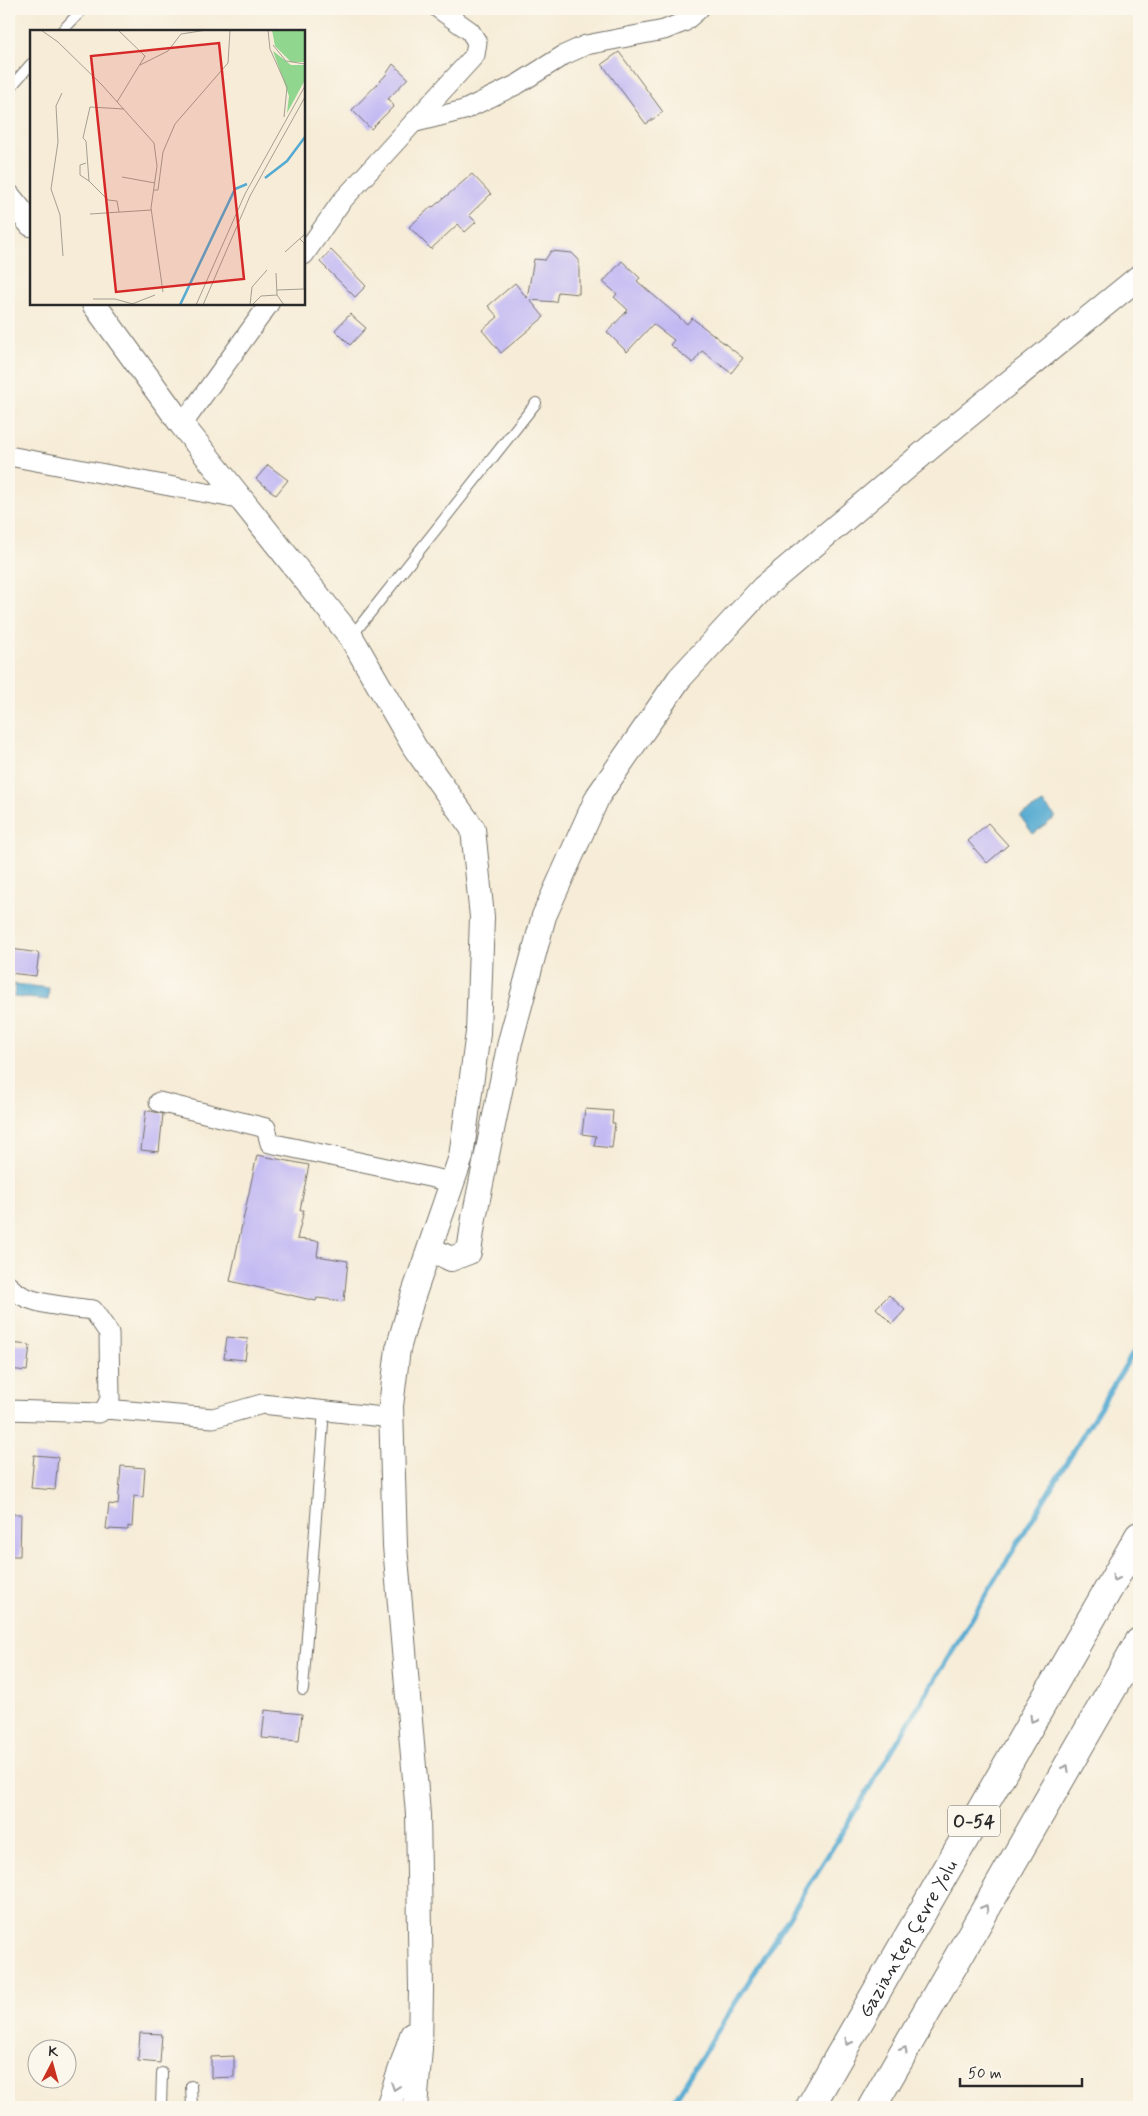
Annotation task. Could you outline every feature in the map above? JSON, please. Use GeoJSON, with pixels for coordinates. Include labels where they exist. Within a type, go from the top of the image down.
{"type":"FeatureCollection","features":[{"type":"Feature","properties":{"kind":"highway","name":"Gaziantep Çevre Yolu"},"geometry":{"type":"LineString","coordinates":[[810,2107],[1139,1536]]}},
{"type":"Feature","properties":{"kind":"highway","name":"O-54"},"geometry":{"type":"LineString","coordinates":[[872,2107],[1139,1642]]}},
{"type":"Feature","properties":{"kind":"street"},"geometry":{"type":"LineString","coordinates":[[305,254],[341,202],[416,122],[475,55],[477,42],[470,31],[439,9]]}},
{"type":"Feature","properties":{"kind":"street"},"geometry":{"type":"LineString","coordinates":[[416,122],[464,110],[518,84],[564,55],[586,45],[664,30],[684,22],[699,9]]}},
{"type":"Feature","properties":{"kind":"street"},"geometry":{"type":"LineString","coordinates":[[9,197],[30,223]]}},
{"type":"Feature","properties":{"kind":"street"},"geometry":{"type":"LineString","coordinates":[[430,1249],[451,1259],[469,1252],[474,1218],[510,1042],[544,916],[598,796],[678,679],[763,588],[957,425],[1139,277]]}},
{"type":"Feature","properties":{"kind":"street"},"geometry":{"type":"LineString","coordinates":[[95,305],[182,425],[244,500],[351,637],[415,748],[473,829],[482,917],[478,1033],[460,1157],[413,1296],[398,1349],[392,1418],[395,1546],[418,1814],[421,1989],[420,2048],[415,2107]]}},
{"type":"Feature","properties":{"kind":"street"},"geometry":{"type":"LineString","coordinates":[[182,425],[268,305]]}},
{"type":"Feature","properties":{"kind":"street"},"geometry":{"type":"LineString","coordinates":[[9,456],[244,500]]}},
{"type":"Feature","properties":{"kind":"street"},"geometry":{"type":"LineString","coordinates":[[159,1102],[266,1128],[270,1143],[452,1182]]}},
{"type":"Feature","properties":{"kind":"street"},"geometry":{"type":"LineString","coordinates":[[9,1286],[14,1293],[50,1305],[93,1310],[109,1333],[110,1399],[105,1409],[99,1413],[9,1410]]}},
{"type":"Feature","properties":{"kind":"street"},"geometry":{"type":"LineString","coordinates":[[105,1409],[213,1418],[262,1404],[392,1418]]}},
{"type":"Feature","properties":{"kind":"street"},"geometry":{"type":"LineString","coordinates":[[388,2107],[410,2041],[421,1989]]}},
{"type":"Feature","properties":{"kind":"lane"},"geometry":{"type":"LineString","coordinates":[[63,30],[83,9]]}},
{"type":"Feature","properties":{"kind":"lane"},"geometry":{"type":"LineString","coordinates":[[9,88],[30,65]]}},
{"type":"Feature","properties":{"kind":"lane"},"geometry":{"type":"LineString","coordinates":[[351,637],[536,403]]}},
{"type":"Feature","properties":{"kind":"lane"},"geometry":{"type":"LineString","coordinates":[[303,1690],[324,1410]]}},
{"type":"Feature","properties":{"kind":"lane"},"geometry":{"type":"LineString","coordinates":[[161,2107],[162,2074]]}},
{"type":"Feature","properties":{"kind":"lane"},"geometry":{"type":"LineString","coordinates":[[192,2086],[192,2107]]}},
{"type":"Feature","properties":{"kind":"water"},"geometry":{"type":"Polygon","coordinates":[[[1043,803],[1056,817],[1033,834],[1020,816],[1043,803]]]}},
{"type":"Feature","properties":{"kind":"water"},"geometry":{"type":"Polygon","coordinates":[[[15,984],[49,988],[48,1000],[14,997],[15,984]]]}},
{"type":"Feature","properties":{"kind":"building"},"geometry":{"type":"Polygon","coordinates":[[[619,52],[663,112],[646,124],[602,64],[619,52]]]}},
{"type":"Feature","properties":{"kind":"building"},"geometry":{"type":"Polygon","coordinates":[[[393,64],[408,78],[388,99],[394,106],[371,129],[352,110],[385,76],[393,64]]]}},
{"type":"Feature","properties":{"kind":"building"},"geometry":{"type":"Polygon","coordinates":[[[472,174],[491,194],[469,215],[476,222],[465,232],[458,224],[431,249],[409,227],[472,174]]]}},
{"type":"Feature","properties":{"kind":"building"},"geometry":{"type":"Polygon","coordinates":[[[331,250],[366,286],[355,297],[320,262],[331,250]]]}},
{"type":"Feature","properties":{"kind":"building"},"geometry":{"type":"Polygon","coordinates":[[[551,251],[572,253],[579,260],[579,294],[558,292],[556,302],[530,300],[544,317],[501,353],[482,330],[498,317],[488,306],[515,283],[527,298],[534,259],[545,260],[551,251]]]}},
{"type":"Feature","properties":{"kind":"building"},"geometry":{"type":"Polygon","coordinates":[[[622,261],[640,278],[637,281],[687,324],[692,318],[743,358],[731,373],[702,351],[693,363],[670,345],[674,340],[653,324],[627,352],[607,332],[628,310],[614,297],[617,294],[603,282],[622,261]]]}},
{"type":"Feature","properties":{"kind":"building"},"geometry":{"type":"Polygon","coordinates":[[[350,314],[366,328],[350,345],[335,330],[350,314]]]}},
{"type":"Feature","properties":{"kind":"building"},"geometry":{"type":"Polygon","coordinates":[[[268,465],[288,480],[276,495],[256,479],[268,465]]]}},
{"type":"Feature","properties":{"kind":"building"},"geometry":{"type":"Polygon","coordinates":[[[988,823],[1008,845],[987,863],[968,841],[988,823]]]}},
{"type":"Feature","properties":{"kind":"building"},"geometry":{"type":"Polygon","coordinates":[[[11,949],[39,953],[36,976],[9,973],[11,949]]]}},
{"type":"Feature","properties":{"kind":"building"},"geometry":{"type":"Polygon","coordinates":[[[585,1109],[613,1111],[612,1123],[615,1123],[612,1148],[594,1146],[596,1136],[582,1134],[585,1109]]]}},
{"type":"Feature","properties":{"kind":"building"},"geometry":{"type":"Polygon","coordinates":[[[146,1110],[163,1114],[159,1152],[141,1150],[146,1110]]]}},
{"type":"Feature","properties":{"kind":"building"},"geometry":{"type":"Polygon","coordinates":[[[257,1155],[309,1165],[300,1210],[304,1210],[297,1239],[319,1241],[317,1256],[348,1261],[344,1301],[317,1298],[316,1301],[230,1281],[257,1155]]]}},
{"type":"Feature","properties":{"kind":"building"},"geometry":{"type":"Polygon","coordinates":[[[889,1295],[905,1310],[892,1324],[876,1308],[889,1295]]]}},
{"type":"Feature","properties":{"kind":"building"},"geometry":{"type":"Polygon","coordinates":[[[227,1337],[248,1339],[245,1360],[224,1358],[227,1337]]]}},
{"type":"Feature","properties":{"kind":"building"},"geometry":{"type":"Polygon","coordinates":[[[9,1343],[30,1345],[27,1371],[9,1369],[9,1343]]]}},
{"type":"Feature","properties":{"kind":"building"},"geometry":{"type":"Polygon","coordinates":[[[34,1455],[58,1457],[55,1490],[31,1488],[34,1455]]]}},
{"type":"Feature","properties":{"kind":"building"},"geometry":{"type":"Polygon","coordinates":[[[121,1466],[145,1468],[143,1497],[134,1496],[132,1527],[128,1526],[128,1530],[106,1529],[109,1504],[118,1505],[121,1466]]]}},
{"type":"Feature","properties":{"kind":"building"},"geometry":{"type":"Polygon","coordinates":[[[9,1514],[21,1514],[20,1556],[9,1556],[9,1514]]]}},
{"type":"Feature","properties":{"kind":"building"},"geometry":{"type":"Polygon","coordinates":[[[265,1710],[302,1714],[299,1741],[262,1738],[265,1710]]]}},
{"type":"Feature","properties":{"kind":"building"},"geometry":{"type":"Polygon","coordinates":[[[140,2033],[162,2034],[160,2063],[138,2061],[140,2033]]]}},
{"type":"Feature","properties":{"kind":"building"},"geometry":{"type":"Polygon","coordinates":[[[234,2056],[234,2077],[211,2078],[211,2057],[234,2056]]]}},
{"type":"Feature","properties":{"kind":"waterway"},"geometry":{"type":"LineString","coordinates":[[670,2107],[843,1831],[1139,1343]]}}]}
